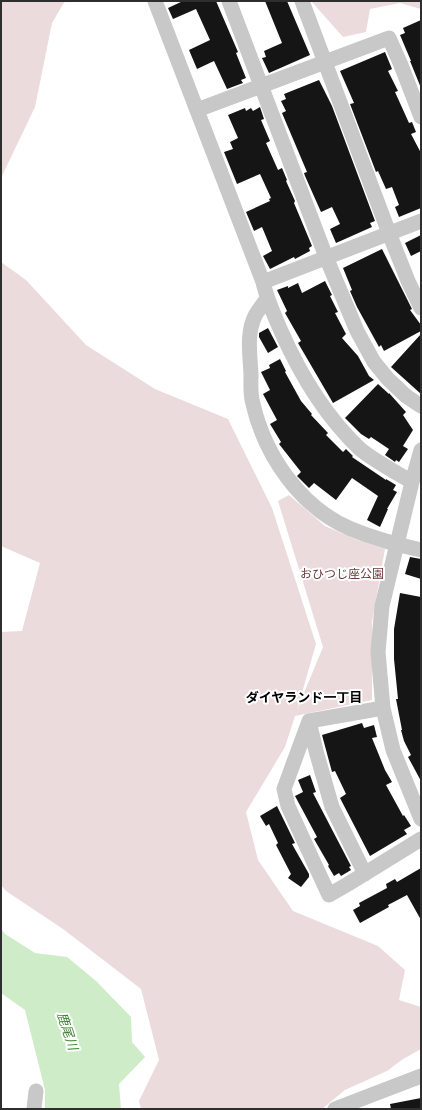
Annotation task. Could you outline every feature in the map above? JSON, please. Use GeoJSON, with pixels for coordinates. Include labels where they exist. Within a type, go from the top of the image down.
{"type":"FeatureCollection","features":[{"type":"Feature","properties":{"kind":"street"},"geometry":{"type":"LineString","coordinates":[[154,1],[263,282],[267,299],[291,353],[309,386],[342,430],[362,450],[412,482]]}},
{"type":"Feature","properties":{"kind":"street"},"geometry":{"type":"LineString","coordinates":[[228,1],[326,257],[357,331],[374,362],[388,379],[406,396],[421,406]]}},
{"type":"Feature","properties":{"kind":"street"},"geometry":{"type":"LineString","coordinates":[[302,1],[389,233],[408,281],[421,308]]}},
{"type":"Feature","properties":{"kind":"street"},"geometry":{"type":"LineString","coordinates":[[197,110],[326,63],[389,38],[421,117]]}},
{"type":"Feature","properties":{"kind":"street"},"geometry":{"type":"LineString","coordinates":[[263,282],[421,221]]}},
{"type":"Feature","properties":{"kind":"street"},"geometry":{"type":"LineString","coordinates":[[267,299],[256,314],[249,336],[252,403],[264,438],[281,469],[294,486],[328,516],[351,529],[421,550]]}},
{"type":"Feature","properties":{"kind":"street"},"geometry":{"type":"LineString","coordinates":[[421,450],[382,606],[378,652],[383,708],[393,750],[421,819]]}},
{"type":"Feature","properties":{"kind":"street"},"geometry":{"type":"LineString","coordinates":[[309,721],[383,708]]}},
{"type":"Feature","properties":{"kind":"street"},"geometry":{"type":"LineString","coordinates":[[309,721],[332,807],[364,874]]}},
{"type":"Feature","properties":{"kind":"street"},"geometry":{"type":"LineString","coordinates":[[309,721],[284,789],[288,806],[329,895],[421,839]]}},
{"type":"Feature","properties":{"kind":"street"},"geometry":{"type":"LineString","coordinates":[[335,1109],[421,1076]]}},
{"type":"Feature","properties":{"kind":"street"},"geometry":{"type":"LineString","coordinates":[[34,1109],[36,1091]]}},
{"type":"Feature","properties":{"kind":"green space"},"geometry":{"type":"Polygon","coordinates":[[[1,1],[65,1],[52,23],[35,107],[1,178],[1,1]]]}},
{"type":"Feature","properties":{"kind":"green space"},"geometry":{"type":"Polygon","coordinates":[[[311,1],[421,1],[421,9],[400,3],[370,9],[366,32],[343,37],[311,1]]]}},
{"type":"Feature","properties":{"kind":"green space","name":"おひつじ座公園"},"geometry":{"type":"Polygon","coordinates":[[[1,262],[26,280],[86,345],[155,389],[228,419],[272,508],[316,644],[297,710],[323,647],[278,501],[289,495],[325,526],[355,539],[385,549],[372,622],[372,700],[295,716],[285,747],[246,812],[258,860],[293,911],[378,946],[405,970],[399,1000],[421,1007],[421,1049],[403,1059],[387,1071],[345,1090],[322,1109],[141,1109],[139,1101],[159,1060],[141,989],[63,929],[6,891],[1,885],[1,632],[22,631],[40,563],[1,546],[1,262]]]}},
{"type":"Feature","properties":{"kind":"water","name":"鹿尾川"},"geometry":{"type":"Polygon","coordinates":[[[1,929],[5,934],[35,953],[67,957],[96,981],[131,1017],[132,1042],[145,1057],[119,1084],[121,1109],[45,1109],[45,1090],[25,1010],[1,993],[1,929]]]}},
{"type":"Feature","properties":{"kind":"building"},"geometry":{"type":"Polygon","coordinates":[[[183,1],[216,1],[238,52],[236,53],[246,78],[241,80],[243,83],[227,89],[214,61],[197,69],[189,50],[210,40],[196,9],[173,19],[168,8],[183,1]]]}},
{"type":"Feature","properties":{"kind":"building"},"geometry":{"type":"Polygon","coordinates":[[[265,1],[287,1],[310,55],[269,73],[262,58],[266,57],[264,51],[282,43],[265,1]]]}},
{"type":"Feature","properties":{"kind":"building"},"geometry":{"type":"Polygon","coordinates":[[[421,20],[421,88],[400,35],[405,33],[403,28],[421,20]]]}},
{"type":"Feature","properties":{"kind":"building"},"geometry":{"type":"Polygon","coordinates":[[[385,52],[392,69],[388,71],[398,91],[395,92],[409,123],[412,122],[416,132],[411,134],[421,153],[421,208],[399,217],[395,207],[399,205],[392,187],[386,189],[378,171],[376,172],[350,104],[354,103],[340,71],[385,52]]]}},
{"type":"Feature","properties":{"kind":"building"},"geometry":{"type":"Polygon","coordinates":[[[319,80],[332,106],[375,221],[370,223],[372,227],[336,243],[330,229],[340,224],[332,207],[321,212],[305,176],[304,173],[307,172],[282,113],[286,111],[281,101],[286,99],[284,94],[319,80]]]}},
{"type":"Feature","properties":{"kind":"building"},"geometry":{"type":"Polygon","coordinates":[[[260,107],[264,119],[261,120],[270,141],[266,143],[278,170],[282,168],[295,201],[294,203],[312,246],[309,248],[310,251],[270,269],[263,256],[272,251],[262,227],[254,231],[246,212],[270,201],[269,199],[271,198],[260,174],[237,184],[224,152],[233,149],[230,142],[238,138],[228,115],[245,108],[246,111],[251,108],[253,111],[260,107]]]}},
{"type":"Feature","properties":{"kind":"building"},"geometry":{"type":"Polygon","coordinates":[[[421,235],[421,251],[411,256],[405,243],[421,235]]]}},
{"type":"Feature","properties":{"kind":"building"},"geometry":{"type":"Polygon","coordinates":[[[382,249],[412,309],[410,310],[421,325],[421,331],[384,351],[381,345],[379,347],[357,307],[343,268],[382,249]]]}},
{"type":"Feature","properties":{"kind":"building"},"geometry":{"type":"Polygon","coordinates":[[[325,281],[338,312],[335,313],[346,334],[342,338],[358,356],[369,376],[374,380],[333,403],[298,343],[301,341],[285,313],[287,311],[277,290],[288,286],[288,288],[298,283],[302,293],[325,281]]]}},
{"type":"Feature","properties":{"kind":"building"},"geometry":{"type":"Polygon","coordinates":[[[268,328],[278,347],[268,353],[259,337],[259,333],[268,328]]]}},
{"type":"Feature","properties":{"kind":"building"},"geometry":{"type":"Polygon","coordinates":[[[421,334],[421,394],[391,367],[421,334]]]}},
{"type":"Feature","properties":{"kind":"building"},"geometry":{"type":"Polygon","coordinates":[[[280,359],[286,371],[285,372],[301,401],[312,414],[311,415],[328,433],[326,435],[343,452],[346,449],[353,456],[352,457],[396,485],[393,490],[397,492],[387,509],[380,527],[367,520],[378,496],[352,478],[336,500],[314,483],[309,488],[297,476],[301,472],[279,444],[281,442],[270,424],[277,420],[263,394],[270,390],[261,372],[270,368],[269,365],[280,359]]]}},
{"type":"Feature","properties":{"kind":"building"},"geometry":{"type":"Polygon","coordinates":[[[378,384],[389,393],[406,412],[403,415],[413,430],[403,446],[408,449],[399,462],[396,460],[395,462],[385,455],[389,449],[371,437],[369,439],[361,434],[345,418],[378,384]]]}},
{"type":"Feature","properties":{"kind":"building"},"geometry":{"type":"Polygon","coordinates":[[[410,557],[421,559],[421,579],[405,574],[410,557]]]}},
{"type":"Feature","properties":{"kind":"building"},"geometry":{"type":"Polygon","coordinates":[[[400,593],[421,597],[421,781],[408,757],[411,755],[404,741],[401,730],[396,699],[398,699],[394,659],[394,629],[400,593]]]}},
{"type":"Feature","properties":{"kind":"building"},"geometry":{"type":"Polygon","coordinates":[[[362,723],[364,728],[374,725],[377,737],[372,738],[385,770],[392,782],[386,785],[403,816],[404,815],[411,826],[404,830],[407,834],[370,856],[340,798],[346,794],[335,771],[332,772],[322,735],[362,723]]]}},
{"type":"Feature","properties":{"kind":"building"},"geometry":{"type":"Polygon","coordinates":[[[310,775],[316,792],[313,793],[351,866],[349,867],[351,870],[341,876],[339,873],[334,876],[328,866],[329,865],[314,839],[317,837],[295,796],[303,792],[298,780],[310,775]]]}},
{"type":"Feature","properties":{"kind":"building"},"geometry":{"type":"Polygon","coordinates":[[[277,806],[295,843],[292,844],[309,874],[309,877],[301,887],[288,878],[291,874],[276,845],[278,843],[269,824],[266,826],[260,816],[277,806]]]}},
{"type":"Feature","properties":{"kind":"building"},"geometry":{"type":"Polygon","coordinates":[[[421,868],[421,920],[407,895],[360,923],[353,910],[360,906],[359,903],[387,888],[386,884],[395,879],[397,882],[421,868]]]}},
{"type":"Feature","properties":{"kind":"building"},"geometry":{"type":"Polygon","coordinates":[[[421,1098],[421,1109],[391,1109],[390,1104],[421,1098]]]}},
{"type":"Feature","properties":{"kind":"district","name":"ダイヤランド一丁目"},"geometry":{"type":"Point","coordinates":[304,697]}}]}
